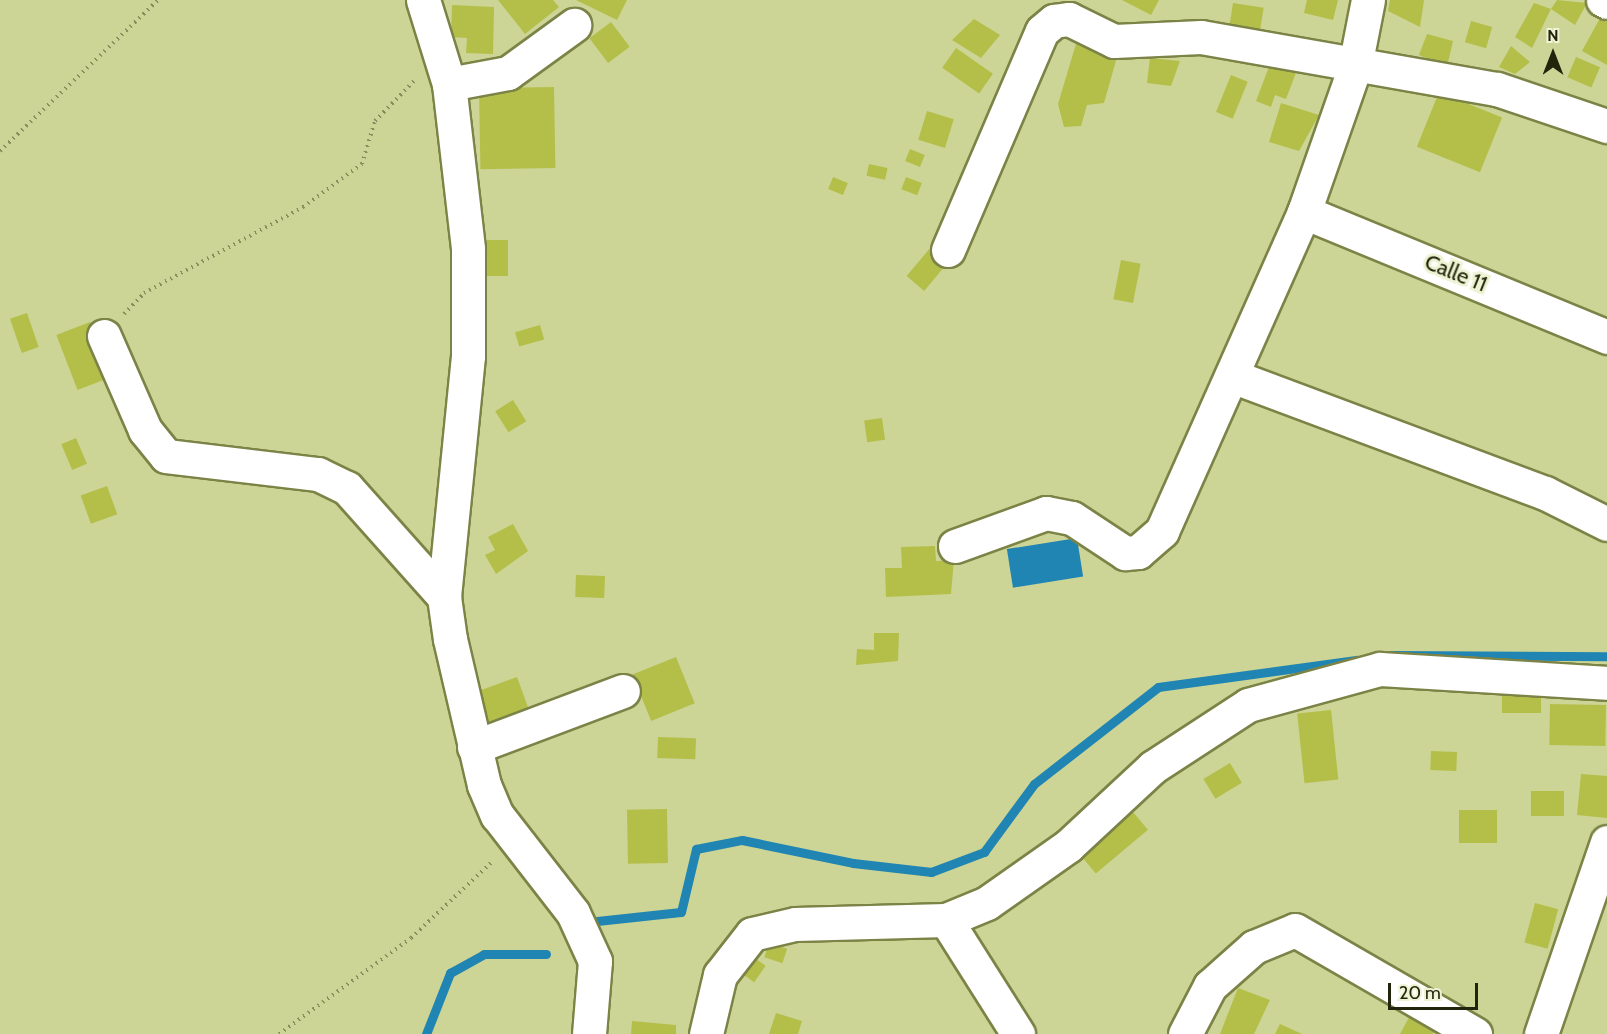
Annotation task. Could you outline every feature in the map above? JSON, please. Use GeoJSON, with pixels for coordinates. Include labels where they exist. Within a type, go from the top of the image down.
{"type":"FeatureCollection","features":[{"type":"Feature","properties":{"kind":"street"},"geometry":{"type":"LineString","coordinates":[[423,0],[443,71],[468,249],[468,356],[444,597],[474,747],[484,785],[515,840],[573,913],[595,961],[589,1034]]}},
{"type":"Feature","properties":{"kind":"street"},"geometry":{"type":"LineString","coordinates":[[955,546],[1046,513],[1072,518],[1113,549],[1138,552],[1171,518],[1304,212],[1355,66],[1368,0]]}},
{"type":"Feature","properties":{"kind":"street"},"geometry":{"type":"LineString","coordinates":[[948,250],[1042,31],[1054,21],[1069,19],[1114,41],[1187,36],[1497,89],[1607,126]]}},
{"type":"Feature","properties":{"kind":"street"},"geometry":{"type":"LineString","coordinates":[[443,71],[508,73],[574,25]]}},
{"type":"Feature","properties":{"kind":"street","name":"Calle 11"},"geometry":{"type":"LineString","coordinates":[[1304,212],[1607,337]]}},
{"type":"Feature","properties":{"kind":"street"},"geometry":{"type":"LineString","coordinates":[[104,336],[145,430],[166,456],[318,474],[347,488],[444,597]]}},
{"type":"Feature","properties":{"kind":"street"},"geometry":{"type":"LineString","coordinates":[[1232,376],[1545,493],[1607,524]]}},
{"type":"Feature","properties":{"kind":"street"},"geometry":{"type":"LineString","coordinates":[[706,1034],[720,975],[752,934],[795,924],[945,920],[987,903],[1040,866],[1153,767],[1248,705],[1380,669],[1607,683]]}},
{"type":"Feature","properties":{"kind":"street"},"geometry":{"type":"LineString","coordinates":[[474,747],[622,691]]}},
{"type":"Feature","properties":{"kind":"street"},"geometry":{"type":"LineString","coordinates":[[1541,1034],[1607,842]]}},
{"type":"Feature","properties":{"kind":"street"},"geometry":{"type":"LineString","coordinates":[[945,920],[1018,1034]]}},
{"type":"Feature","properties":{"kind":"street"},"geometry":{"type":"LineString","coordinates":[[1185,1034],[1210,986],[1254,947],[1295,930],[1475,1034]]}},
{"type":"Feature","properties":{"kind":"path"},"geometry":{"type":"LineString","coordinates":[[0,151],[158,0]]}},
{"type":"Feature","properties":{"kind":"path"},"geometry":{"type":"LineString","coordinates":[[104,336],[144,293],[303,207],[362,164],[375,121],[443,71]]}},
{"type":"Feature","properties":{"kind":"path"},"geometry":{"type":"LineString","coordinates":[[279,1034],[411,938],[515,840]]}},
{"type":"Feature","properties":{"kind":"water"},"geometry":{"type":"Polygon","coordinates":[[[1077,538],[1083,577],[1013,588],[1007,549],[1077,538]]]}},
{"type":"Feature","properties":{"kind":"building"},"geometry":{"type":"Polygon","coordinates":[[[498,0],[553,0],[559,7],[525,34],[498,0]]]}},
{"type":"Feature","properties":{"kind":"building"},"geometry":{"type":"Polygon","coordinates":[[[576,0],[627,0],[617,20],[576,0]]]}},
{"type":"Feature","properties":{"kind":"building"},"geometry":{"type":"Polygon","coordinates":[[[1122,0],[1159,0],[1151,15],[1122,0]]]}},
{"type":"Feature","properties":{"kind":"building"},"geometry":{"type":"Polygon","coordinates":[[[1307,0],[1338,0],[1333,20],[1304,13],[1307,0]]]}},
{"type":"Feature","properties":{"kind":"building"},"geometry":{"type":"Polygon","coordinates":[[[1390,0],[1424,0],[1420,27],[1388,11],[1390,0]]]}},
{"type":"Feature","properties":{"kind":"building"},"geometry":{"type":"Polygon","coordinates":[[[1557,0],[1587,3],[1575,25],[1551,9],[1557,0]]]}},
{"type":"Feature","properties":{"kind":"building"},"geometry":{"type":"Polygon","coordinates":[[[1233,3],[1264,8],[1259,36],[1228,32],[1233,3]]]}},
{"type":"Feature","properties":{"kind":"building"},"geometry":{"type":"Polygon","coordinates":[[[1534,3],[1551,9],[1532,48],[1515,37],[1534,3]]]}},
{"type":"Feature","properties":{"kind":"building"},"geometry":{"type":"Polygon","coordinates":[[[452,5],[494,7],[493,54],[466,53],[467,38],[451,37],[452,5]]]}},
{"type":"Feature","properties":{"kind":"building"},"geometry":{"type":"Polygon","coordinates":[[[1600,18],[1607,22],[1607,65],[1582,51],[1600,18]]]}},
{"type":"Feature","properties":{"kind":"building"},"geometry":{"type":"Polygon","coordinates":[[[974,19],[1000,35],[981,58],[952,40],[974,19]]]}},
{"type":"Feature","properties":{"kind":"building"},"geometry":{"type":"Polygon","coordinates":[[[1471,21],[1492,27],[1486,48],[1465,42],[1471,21]]]}},
{"type":"Feature","properties":{"kind":"building"},"geometry":{"type":"Polygon","coordinates":[[[611,22],[630,47],[608,63],[589,38],[611,22]]]}},
{"type":"Feature","properties":{"kind":"building"},"geometry":{"type":"Polygon","coordinates":[[[1427,34],[1453,41],[1447,67],[1419,55],[1427,34]]]}},
{"type":"Feature","properties":{"kind":"building"},"geometry":{"type":"Polygon","coordinates":[[[1078,37],[1119,50],[1104,103],[1087,105],[1081,126],[1064,127],[1058,104],[1078,37]]]}},
{"type":"Feature","properties":{"kind":"building"},"geometry":{"type":"Polygon","coordinates":[[[1511,46],[1530,62],[1515,74],[1499,67],[1511,46]]]}},
{"type":"Feature","properties":{"kind":"building"},"geometry":{"type":"Polygon","coordinates":[[[956,48],[993,74],[979,93],[942,68],[956,48]]]}},
{"type":"Feature","properties":{"kind":"building"},"geometry":{"type":"Polygon","coordinates":[[[1273,56],[1299,65],[1286,99],[1275,95],[1271,107],[1256,101],[1273,56]]]}},
{"type":"Feature","properties":{"kind":"building"},"geometry":{"type":"Polygon","coordinates":[[[1576,57],[1600,67],[1591,87],[1567,77],[1576,57]]]}},
{"type":"Feature","properties":{"kind":"building"},"geometry":{"type":"Polygon","coordinates":[[[1150,58],[1180,61],[1171,86],[1147,83],[1150,58]]]}},
{"type":"Feature","properties":{"kind":"building"},"geometry":{"type":"Polygon","coordinates":[[[1231,75],[1248,82],[1233,119],[1216,112],[1231,75]]]}},
{"type":"Feature","properties":{"kind":"building"},"geometry":{"type":"Polygon","coordinates":[[[554,87],[555,168],[480,169],[479,88],[554,87]]]}},
{"type":"Feature","properties":{"kind":"building"},"geometry":{"type":"Polygon","coordinates":[[[1439,92],[1502,117],[1480,172],[1417,147],[1439,92]]]}},
{"type":"Feature","properties":{"kind":"building"},"geometry":{"type":"Polygon","coordinates":[[[1281,103],[1319,115],[1299,151],[1269,142],[1281,103]]]}},
{"type":"Feature","properties":{"kind":"building"},"geometry":{"type":"Polygon","coordinates":[[[927,111],[954,119],[945,148],[918,140],[927,111]]]}},
{"type":"Feature","properties":{"kind":"building"},"geometry":{"type":"Polygon","coordinates":[[[910,149],[925,155],[920,167],[905,161],[910,149]]]}},
{"type":"Feature","properties":{"kind":"building"},"geometry":{"type":"Polygon","coordinates":[[[869,164],[888,168],[885,180],[867,176],[869,164]]]}},
{"type":"Feature","properties":{"kind":"building"},"geometry":{"type":"Polygon","coordinates":[[[833,177],[848,183],[843,195],[828,189],[833,177]]]}},
{"type":"Feature","properties":{"kind":"building"},"geometry":{"type":"Polygon","coordinates":[[[906,177],[922,183],[917,195],[901,189],[906,177]]]}},
{"type":"Feature","properties":{"kind":"building"},"geometry":{"type":"Polygon","coordinates":[[[487,240],[508,240],[508,276],[487,276],[487,240]]]}},
{"type":"Feature","properties":{"kind":"building"},"geometry":{"type":"Polygon","coordinates":[[[931,247],[949,262],[924,291],[907,276],[931,247]]]}},
{"type":"Feature","properties":{"kind":"building"},"geometry":{"type":"Polygon","coordinates":[[[1121,260],[1141,264],[1133,303],[1113,299],[1121,260]]]}},
{"type":"Feature","properties":{"kind":"building"},"geometry":{"type":"Polygon","coordinates":[[[27,313],[39,347],[22,353],[10,319],[27,313]]]}},
{"type":"Feature","properties":{"kind":"building"},"geometry":{"type":"Polygon","coordinates":[[[90,322],[111,377],[78,390],[56,335],[90,322]]]}},
{"type":"Feature","properties":{"kind":"building"},"geometry":{"type":"Polygon","coordinates":[[[540,325],[544,339],[519,347],[515,332],[540,325]]]}},
{"type":"Feature","properties":{"kind":"building"},"geometry":{"type":"Polygon","coordinates":[[[513,400],[526,421],[508,432],[495,411],[513,400]]]}},
{"type":"Feature","properties":{"kind":"building"},"geometry":{"type":"Polygon","coordinates":[[[882,418],[885,440],[867,442],[864,421],[882,418]]]}},
{"type":"Feature","properties":{"kind":"building"},"geometry":{"type":"Polygon","coordinates":[[[76,438],[87,464],[72,470],[61,444],[76,438]]]}},
{"type":"Feature","properties":{"kind":"building"},"geometry":{"type":"Polygon","coordinates":[[[107,486],[117,514],[91,524],[81,496],[107,486]]]}},
{"type":"Feature","properties":{"kind":"building"},"geometry":{"type":"Polygon","coordinates":[[[513,524],[528,551],[496,574],[485,555],[495,550],[488,537],[513,524]]]}},
{"type":"Feature","properties":{"kind":"building"},"geometry":{"type":"Polygon","coordinates":[[[935,546],[936,561],[954,560],[951,594],[886,597],[885,568],[902,568],[901,547],[935,546]]]}},
{"type":"Feature","properties":{"kind":"building"},"geometry":{"type":"Polygon","coordinates":[[[576,575],[605,576],[604,598],[575,597],[576,575]]]}},
{"type":"Feature","properties":{"kind":"building"},"geometry":{"type":"Polygon","coordinates":[[[874,633],[899,633],[898,661],[856,665],[857,649],[874,650],[874,633]]]}},
{"type":"Feature","properties":{"kind":"building"},"geometry":{"type":"Polygon","coordinates":[[[676,657],[695,703],[651,721],[632,675],[676,657]]]}},
{"type":"Feature","properties":{"kind":"building"},"geometry":{"type":"Polygon","coordinates":[[[517,677],[531,716],[491,730],[477,692],[517,677]]]}},
{"type":"Feature","properties":{"kind":"building"},"geometry":{"type":"Polygon","coordinates":[[[1502,688],[1541,688],[1541,713],[1502,713],[1502,688]]]}},
{"type":"Feature","properties":{"kind":"building"},"geometry":{"type":"Polygon","coordinates":[[[1550,704],[1606,705],[1605,746],[1549,745],[1550,704]]]}},
{"type":"Feature","properties":{"kind":"building"},"geometry":{"type":"Polygon","coordinates":[[[1331,710],[1338,780],[1305,783],[1297,714],[1331,710]]]}},
{"type":"Feature","properties":{"kind":"building"},"geometry":{"type":"Polygon","coordinates":[[[658,737],[696,738],[695,759],[657,758],[658,737]]]}},
{"type":"Feature","properties":{"kind":"building"},"geometry":{"type":"Polygon","coordinates":[[[1431,751],[1457,752],[1456,771],[1430,770],[1431,751]]]}},
{"type":"Feature","properties":{"kind":"building"},"geometry":{"type":"Polygon","coordinates":[[[1230,763],[1242,783],[1215,799],[1203,779],[1230,763]]]}},
{"type":"Feature","properties":{"kind":"building"},"geometry":{"type":"Polygon","coordinates":[[[1581,774],[1607,776],[1607,818],[1577,815],[1581,774]]]}},
{"type":"Feature","properties":{"kind":"building"},"geometry":{"type":"Polygon","coordinates":[[[1531,791],[1564,791],[1564,816],[1531,816],[1531,791]]]}},
{"type":"Feature","properties":{"kind":"building"},"geometry":{"type":"Polygon","coordinates":[[[1128,806],[1148,830],[1096,873],[1076,850],[1128,806]]]}},
{"type":"Feature","properties":{"kind":"building"},"geometry":{"type":"Polygon","coordinates":[[[667,809],[668,863],[628,864],[627,810],[667,809]]]}},
{"type":"Feature","properties":{"kind":"building"},"geometry":{"type":"Polygon","coordinates":[[[1459,810],[1497,810],[1497,843],[1459,843],[1459,810]]]}},
{"type":"Feature","properties":{"kind":"building"},"geometry":{"type":"Polygon","coordinates":[[[1535,903],[1558,909],[1548,949],[1524,943],[1535,903]]]}},
{"type":"Feature","properties":{"kind":"building"},"geometry":{"type":"Polygon","coordinates":[[[769,943],[787,949],[782,963],[764,957],[769,943]]]}},
{"type":"Feature","properties":{"kind":"building"},"geometry":{"type":"Polygon","coordinates":[[[746,952],[766,966],[754,982],[735,968],[746,952]]]}},
{"type":"Feature","properties":{"kind":"building"},"geometry":{"type":"Polygon","coordinates":[[[1238,988],[1270,1000],[1254,1034],[1220,1034],[1238,988]]]}},
{"type":"Feature","properties":{"kind":"building"},"geometry":{"type":"Polygon","coordinates":[[[1413,1010],[1438,1023],[1433,1034],[1400,1034],[1413,1010]]]}},
{"type":"Feature","properties":{"kind":"building"},"geometry":{"type":"Polygon","coordinates":[[[776,1013],[802,1021],[798,1034],[769,1034],[776,1013]]]}},
{"type":"Feature","properties":{"kind":"building"},"geometry":{"type":"Polygon","coordinates":[[[632,1021],[676,1025],[676,1034],[631,1034],[632,1021]]]}},
{"type":"Feature","properties":{"kind":"building"},"geometry":{"type":"Polygon","coordinates":[[[1280,1024],[1302,1034],[1275,1034],[1280,1024]]]}},
{"type":"Feature","properties":{"kind":"waterway"},"geometry":{"type":"LineString","coordinates":[[1391,655],[1607,656]]}},
{"type":"Feature","properties":{"kind":"waterway"},"geometry":{"type":"LineString","coordinates":[[597,921],[681,912],[696,849],[742,840],[853,863],[931,872],[984,852],[1034,784],[1158,687],[1356,660]]}},
{"type":"Feature","properties":{"kind":"waterway"},"geometry":{"type":"LineString","coordinates":[[426,1034],[450,973],[484,954],[546,954]]}}]}
